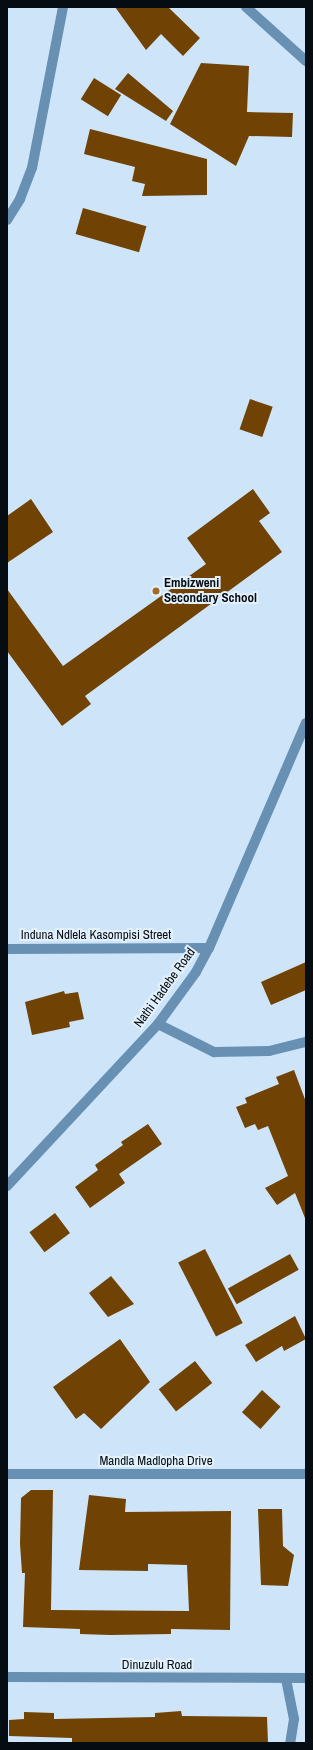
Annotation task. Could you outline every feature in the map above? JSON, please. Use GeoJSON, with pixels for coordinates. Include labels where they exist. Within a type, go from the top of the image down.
{"type":"FeatureCollection","features":[{"type":"Feature","properties":{"kind":"street"},"geometry":{"type":"LineString","coordinates":[[7,220],[20,199],[32,168],[63,7]]}},
{"type":"Feature","properties":{"kind":"street"},"geometry":{"type":"LineString","coordinates":[[246,7],[306,60]]}},
{"type":"Feature","properties":{"kind":"street","name":"Nathi Hadebe Road"},"geometry":{"type":"LineString","coordinates":[[7,1186],[158,1024],[209,948],[306,723]]}},
{"type":"Feature","properties":{"kind":"street","name":"Induna Ndlela Kasompisi Street"},"geometry":{"type":"LineString","coordinates":[[7,949],[209,948]]}},
{"type":"Feature","properties":{"kind":"street"},"geometry":{"type":"LineString","coordinates":[[158,1024],[214,1052],[269,1051],[306,1042]]}},
{"type":"Feature","properties":{"kind":"street","name":"Mandla Madlopha Drive"},"geometry":{"type":"LineString","coordinates":[[7,1474],[306,1474]]}},
{"type":"Feature","properties":{"kind":"street","name":"Dinuzulu Road"},"geometry":{"type":"LineString","coordinates":[[7,1676],[306,1678]]}},
{"type":"Feature","properties":{"kind":"street"},"geometry":{"type":"LineString","coordinates":[[286,1679],[294,1719],[290,1743]]}},
{"type":"Feature","properties":{"kind":"building"},"geometry":{"type":"Polygon","coordinates":[[[115,7],[168,7],[200,38],[183,56],[161,34],[146,50],[115,7]]]}},
{"type":"Feature","properties":{"kind":"building"},"geometry":{"type":"Polygon","coordinates":[[[201,63],[249,66],[247,112],[293,113],[292,137],[249,136],[236,166],[170,124],[201,63]]]}},
{"type":"Feature","properties":{"kind":"building"},"geometry":{"type":"Polygon","coordinates":[[[128,73],[173,111],[166,121],[115,89],[128,73]]]}},
{"type":"Feature","properties":{"kind":"building"},"geometry":{"type":"Polygon","coordinates":[[[94,78],[121,95],[108,116],[81,99],[94,78]]]}},
{"type":"Feature","properties":{"kind":"building"},"geometry":{"type":"Polygon","coordinates":[[[90,129],[207,159],[207,195],[142,196],[145,184],[132,181],[135,167],[84,154],[90,129]]]}},
{"type":"Feature","properties":{"kind":"building"},"geometry":{"type":"Polygon","coordinates":[[[83,208],[146,226],[139,252],[76,234],[83,208]]]}},
{"type":"Feature","properties":{"kind":"building"},"geometry":{"type":"Polygon","coordinates":[[[250,399],[273,407],[262,437],[240,429],[250,399]]]}},
{"type":"Feature","properties":{"kind":"building"},"geometry":{"type":"Polygon","coordinates":[[[253,489],[270,513],[259,521],[282,552],[85,696],[91,704],[62,726],[7,651],[7,589],[63,666],[206,564],[187,538],[253,489]]]}},
{"type":"Feature","properties":{"kind":"building"},"geometry":{"type":"Polygon","coordinates":[[[31,499],[53,532],[7,563],[7,516],[31,499]]]}},
{"type":"Feature","properties":{"kind":"building"},"geometry":{"type":"Polygon","coordinates":[[[306,962],[306,990],[271,1005],[261,982],[306,962]]]}},
{"type":"Feature","properties":{"kind":"building"},"geometry":{"type":"Polygon","coordinates":[[[64,991],[65,994],[78,992],[84,1019],[69,1022],[70,1027],[32,1035],[25,1002],[64,991]]]}},
{"type":"Feature","properties":{"kind":"building"},"geometry":{"type":"Polygon","coordinates":[[[294,1070],[306,1102],[305,1218],[295,1193],[277,1205],[265,1188],[288,1176],[268,1126],[258,1130],[255,1124],[245,1128],[236,1107],[247,1103],[245,1098],[279,1084],[276,1077],[294,1070]]]}},
{"type":"Feature","properties":{"kind":"building"},"geometry":{"type":"Polygon","coordinates":[[[148,1124],[162,1144],[119,1174],[125,1183],[90,1208],[75,1187],[98,1170],[95,1165],[123,1145],[121,1142],[148,1124]]]}},
{"type":"Feature","properties":{"kind":"building"},"geometry":{"type":"Polygon","coordinates":[[[55,1213],[70,1233],[44,1252],[29,1232],[55,1213]]]}},
{"type":"Feature","properties":{"kind":"building"},"geometry":{"type":"Polygon","coordinates":[[[205,1249],[243,1323],[216,1337],[178,1263],[205,1249]]]}},
{"type":"Feature","properties":{"kind":"building"},"geometry":{"type":"Polygon","coordinates":[[[290,1254],[299,1270],[237,1304],[228,1288],[290,1254]]]}},
{"type":"Feature","properties":{"kind":"building"},"geometry":{"type":"Polygon","coordinates":[[[111,1276],[134,1304],[108,1317],[89,1293],[111,1276]]]}},
{"type":"Feature","properties":{"kind":"building"},"geometry":{"type":"Polygon","coordinates":[[[295,1316],[306,1339],[284,1351],[282,1346],[256,1362],[245,1345],[295,1316]]]}},
{"type":"Feature","properties":{"kind":"building"},"geometry":{"type":"Polygon","coordinates":[[[120,1339],[150,1382],[101,1429],[84,1413],[76,1419],[53,1387],[120,1339]]]}},
{"type":"Feature","properties":{"kind":"building"},"geometry":{"type":"Polygon","coordinates":[[[195,1361],[212,1383],[176,1411],[159,1389],[195,1361]]]}},
{"type":"Feature","properties":{"kind":"building"},"geometry":{"type":"Polygon","coordinates":[[[262,1390],[281,1407],[261,1429],[242,1412],[262,1390]]]}},
{"type":"Feature","properties":{"kind":"building"},"geometry":{"type":"Polygon","coordinates":[[[31,1490],[53,1490],[51,1610],[189,1611],[187,1565],[148,1564],[148,1571],[79,1570],[89,1495],[126,1499],[125,1512],[231,1511],[230,1630],[171,1629],[171,1634],[110,1635],[80,1634],[80,1629],[23,1627],[25,1573],[22,1573],[20,1544],[21,1498],[31,1490]]]}},
{"type":"Feature","properties":{"kind":"building"},"geometry":{"type":"Polygon","coordinates":[[[258,1509],[282,1509],[283,1546],[294,1555],[288,1586],[261,1585],[258,1509]]]}},
{"type":"Feature","properties":{"kind":"building"},"geometry":{"type":"Polygon","coordinates":[[[181,1711],[182,1716],[267,1717],[268,1743],[72,1743],[72,1738],[9,1736],[9,1720],[24,1719],[24,1712],[54,1713],[54,1719],[155,1717],[155,1713],[181,1711]]]}},
{"type":"Feature","properties":{"kind":"place","name":"Embizweni Secondary School"},"geometry":{"type":"Point","coordinates":[156,591]}}]}
